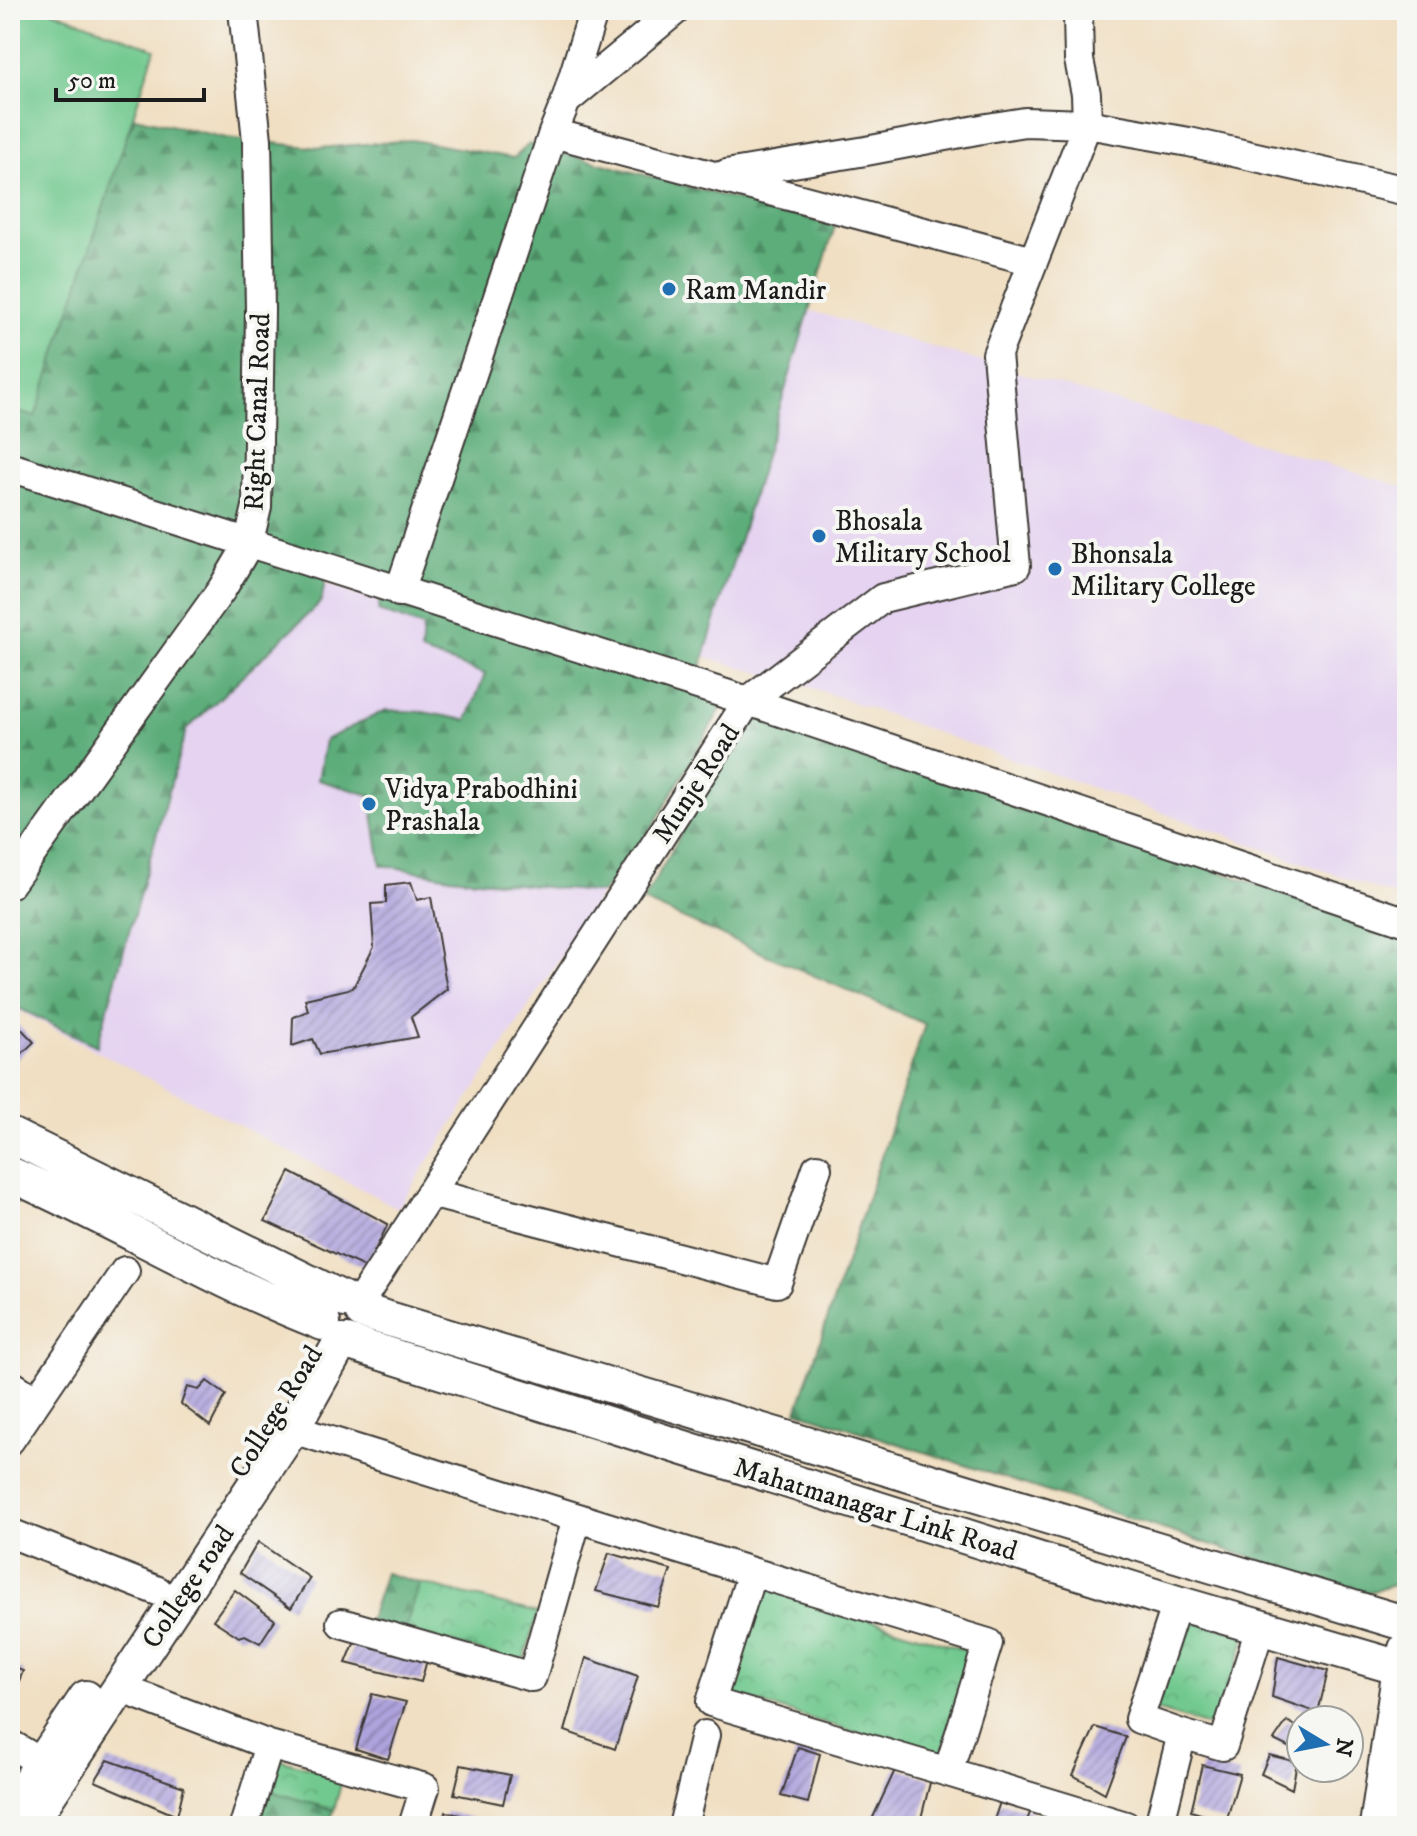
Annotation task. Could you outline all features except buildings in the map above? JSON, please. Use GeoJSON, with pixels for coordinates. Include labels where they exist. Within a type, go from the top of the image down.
{"type":"FeatureCollection","features":[{"type":"Feature","properties":{"kind":"main road"},"geometry":{"type":"LineString","coordinates":[[10,1135],[343,1322]]}},
{"type":"Feature","properties":{"kind":"main road"},"geometry":{"type":"LineString","coordinates":[[10,1174],[275,1305],[343,1322]]}},
{"type":"Feature","properties":{"kind":"main road","name":"College road"},"geometry":{"type":"LineString","coordinates":[[28,1826],[292,1429],[343,1322]]}},
{"type":"Feature","properties":{"kind":"main road","name":"College Road"},"geometry":{"type":"LineString","coordinates":[[10,1811],[270,1423],[343,1322]]}},
{"type":"Feature","properties":{"kind":"main road","name":"Mahatmanagar Link Road"},"geometry":{"type":"LineString","coordinates":[[343,1322],[1177,1603],[1405,1661]]}},
{"type":"Feature","properties":{"kind":"main road","name":"Mahatmanagar Link Road"},"geometry":{"type":"LineString","coordinates":[[343,1322],[1407,1624]]}},
{"type":"Feature","properties":{"kind":"main road"},"geometry":{"type":"LineString","coordinates":[[1377,1826],[1405,1661]]}},
{"type":"Feature","properties":{"kind":"street","name":"Right Canal Road"},"geometry":{"type":"LineString","coordinates":[[10,884],[222,589],[248,545],[257,507],[260,309],[257,140],[243,10]]}},
{"type":"Feature","properties":{"kind":"street"},"geometry":{"type":"LineString","coordinates":[[399,592],[594,10]]}},
{"type":"Feature","properties":{"kind":"street"},"geometry":{"type":"LineString","coordinates":[[566,101],[676,10]]}},
{"type":"Feature","properties":{"kind":"street"},"geometry":{"type":"LineString","coordinates":[[748,701],[883,598],[1016,566],[997,354],[1087,124],[1086,94],[1079,60],[1078,15],[1081,10]]}},
{"type":"Feature","properties":{"kind":"street"},"geometry":{"type":"LineString","coordinates":[[713,176],[1025,122],[1087,124],[1189,142],[1407,191]]}},
{"type":"Feature","properties":{"kind":"street"},"geometry":{"type":"LineString","coordinates":[[553,133],[1033,261]]}},
{"type":"Feature","properties":{"kind":"street","name":"Munje Road"},"geometry":{"type":"LineString","coordinates":[[10,467],[248,545],[748,701],[430,1193],[343,1322]]}},
{"type":"Feature","properties":{"kind":"street"},"geometry":{"type":"LineString","coordinates":[[748,701],[1407,922]]}},
{"type":"Feature","properties":{"kind":"street"},"geometry":{"type":"LineString","coordinates":[[430,1193],[777,1283],[817,1168]]}},
{"type":"Feature","properties":{"kind":"street"},"geometry":{"type":"LineString","coordinates":[[10,1440],[125,1271]]}},
{"type":"Feature","properties":{"kind":"street"},"geometry":{"type":"LineString","coordinates":[[10,1384],[36,1401]]}},
{"type":"Feature","properties":{"kind":"street"},"geometry":{"type":"LineString","coordinates":[[292,1429],[988,1643],[948,1772]]}},
{"type":"Feature","properties":{"kind":"street"},"geometry":{"type":"LineString","coordinates":[[341,1623],[532,1677],[577,1518]]}},
{"type":"Feature","properties":{"kind":"street"},"geometry":{"type":"LineString","coordinates":[[10,1533],[158,1591]]}},
{"type":"Feature","properties":{"kind":"street"},"geometry":{"type":"LineString","coordinates":[[752,1572],[711,1702],[1126,1826]]}},
{"type":"Feature","properties":{"kind":"street"},"geometry":{"type":"LineString","coordinates":[[1177,1603],[1139,1719],[1223,1746],[1261,1625]]}},
{"type":"Feature","properties":{"kind":"street"},"geometry":{"type":"LineString","coordinates":[[120,1688],[269,1745],[425,1788],[413,1826]]}},
{"type":"Feature","properties":{"kind":"street"},"geometry":{"type":"LineString","coordinates":[[1159,1826],[1182,1734]]}},
{"type":"Feature","properties":{"kind":"street"},"geometry":{"type":"LineString","coordinates":[[683,1826],[705,1735]]}},
{"type":"Feature","properties":{"kind":"street"},"geometry":{"type":"LineString","coordinates":[[10,1744],[42,1763]]}},
{"type":"Feature","properties":{"kind":"street"},"geometry":{"type":"LineString","coordinates":[[244,1826],[269,1745]]}},
{"type":"Feature","properties":{"kind":"shaded area","name":"Bhonsala Military College"},"geometry":{"type":"Polygon","coordinates":[[[764,297],[1407,488],[1407,900],[813,688],[685,651],[764,297]]]}},
{"type":"Feature","properties":{"kind":"shaded area","name":"Vidya Prabodhini Prashala"},"geometry":{"type":"Polygon","coordinates":[[[253,562],[722,707],[398,1208],[10,1006],[10,901],[253,562]]]}},
{"type":"Feature","properties":{"kind":"green space"},"geometry":{"type":"Polygon","coordinates":[[[10,10],[50,10],[155,49],[35,417],[10,409],[10,10]]]}},
{"type":"Feature","properties":{"kind":"green space"},"geometry":{"type":"Polygon","coordinates":[[[135,117],[226,138],[320,148],[412,140],[514,158],[529,144],[835,226],[699,673],[722,707],[634,859],[601,893],[450,877],[381,865],[370,795],[318,780],[325,740],[386,710],[423,712],[467,720],[485,674],[421,652],[423,627],[378,611],[384,572],[330,557],[321,602],[186,730],[97,1046],[10,1004],[10,630],[19,603],[10,582],[10,409],[35,416],[104,185],[135,117]]]}},
{"type":"Feature","properties":{"kind":"green space"},"geometry":{"type":"Polygon","coordinates":[[[752,709],[1407,937],[1407,1581],[1364,1594],[797,1411],[925,1024],[643,901],[752,709]]]}},
{"type":"Feature","properties":{"kind":"green space"},"geometry":{"type":"Polygon","coordinates":[[[385,1573],[420,1583],[405,1630],[369,1621],[385,1573]]]}},
{"type":"Feature","properties":{"kind":"green space"},"geometry":{"type":"Polygon","coordinates":[[[420,1583],[538,1613],[523,1663],[405,1630],[420,1583]]]}},
{"type":"Feature","properties":{"kind":"green space"},"geometry":{"type":"Polygon","coordinates":[[[762,1586],[972,1652],[940,1758],[730,1694],[762,1586]]]}},
{"type":"Feature","properties":{"kind":"green space"},"geometry":{"type":"Polygon","coordinates":[[[1187,1618],[1246,1635],[1218,1729],[1156,1710],[1187,1618]]]}},
{"type":"Feature","properties":{"kind":"green space"},"geometry":{"type":"Polygon","coordinates":[[[275,1758],[343,1777],[334,1810],[264,1789],[275,1758]]]}},
{"type":"Feature","properties":{"kind":"green space"},"geometry":{"type":"Polygon","coordinates":[[[264,1789],[334,1810],[329,1826],[252,1826],[264,1789]]]}},
{"type":"Feature","properties":{"kind":"place","name":"Ram Mandir"},"geometry":{"type":"Point","coordinates":[669,289]}},
{"type":"Feature","properties":{"kind":"place","name":"Bhosala Military School"},"geometry":{"type":"Point","coordinates":[819,536]}},
{"type":"Feature","properties":{"kind":"place","name":"Bhonsala Military College"},"geometry":{"type":"Point","coordinates":[1055,569]}},
{"type":"Feature","properties":{"kind":"place","name":"Vidya Prabodhini Prashala"},"geometry":{"type":"Point","coordinates":[369,804]}}]}
